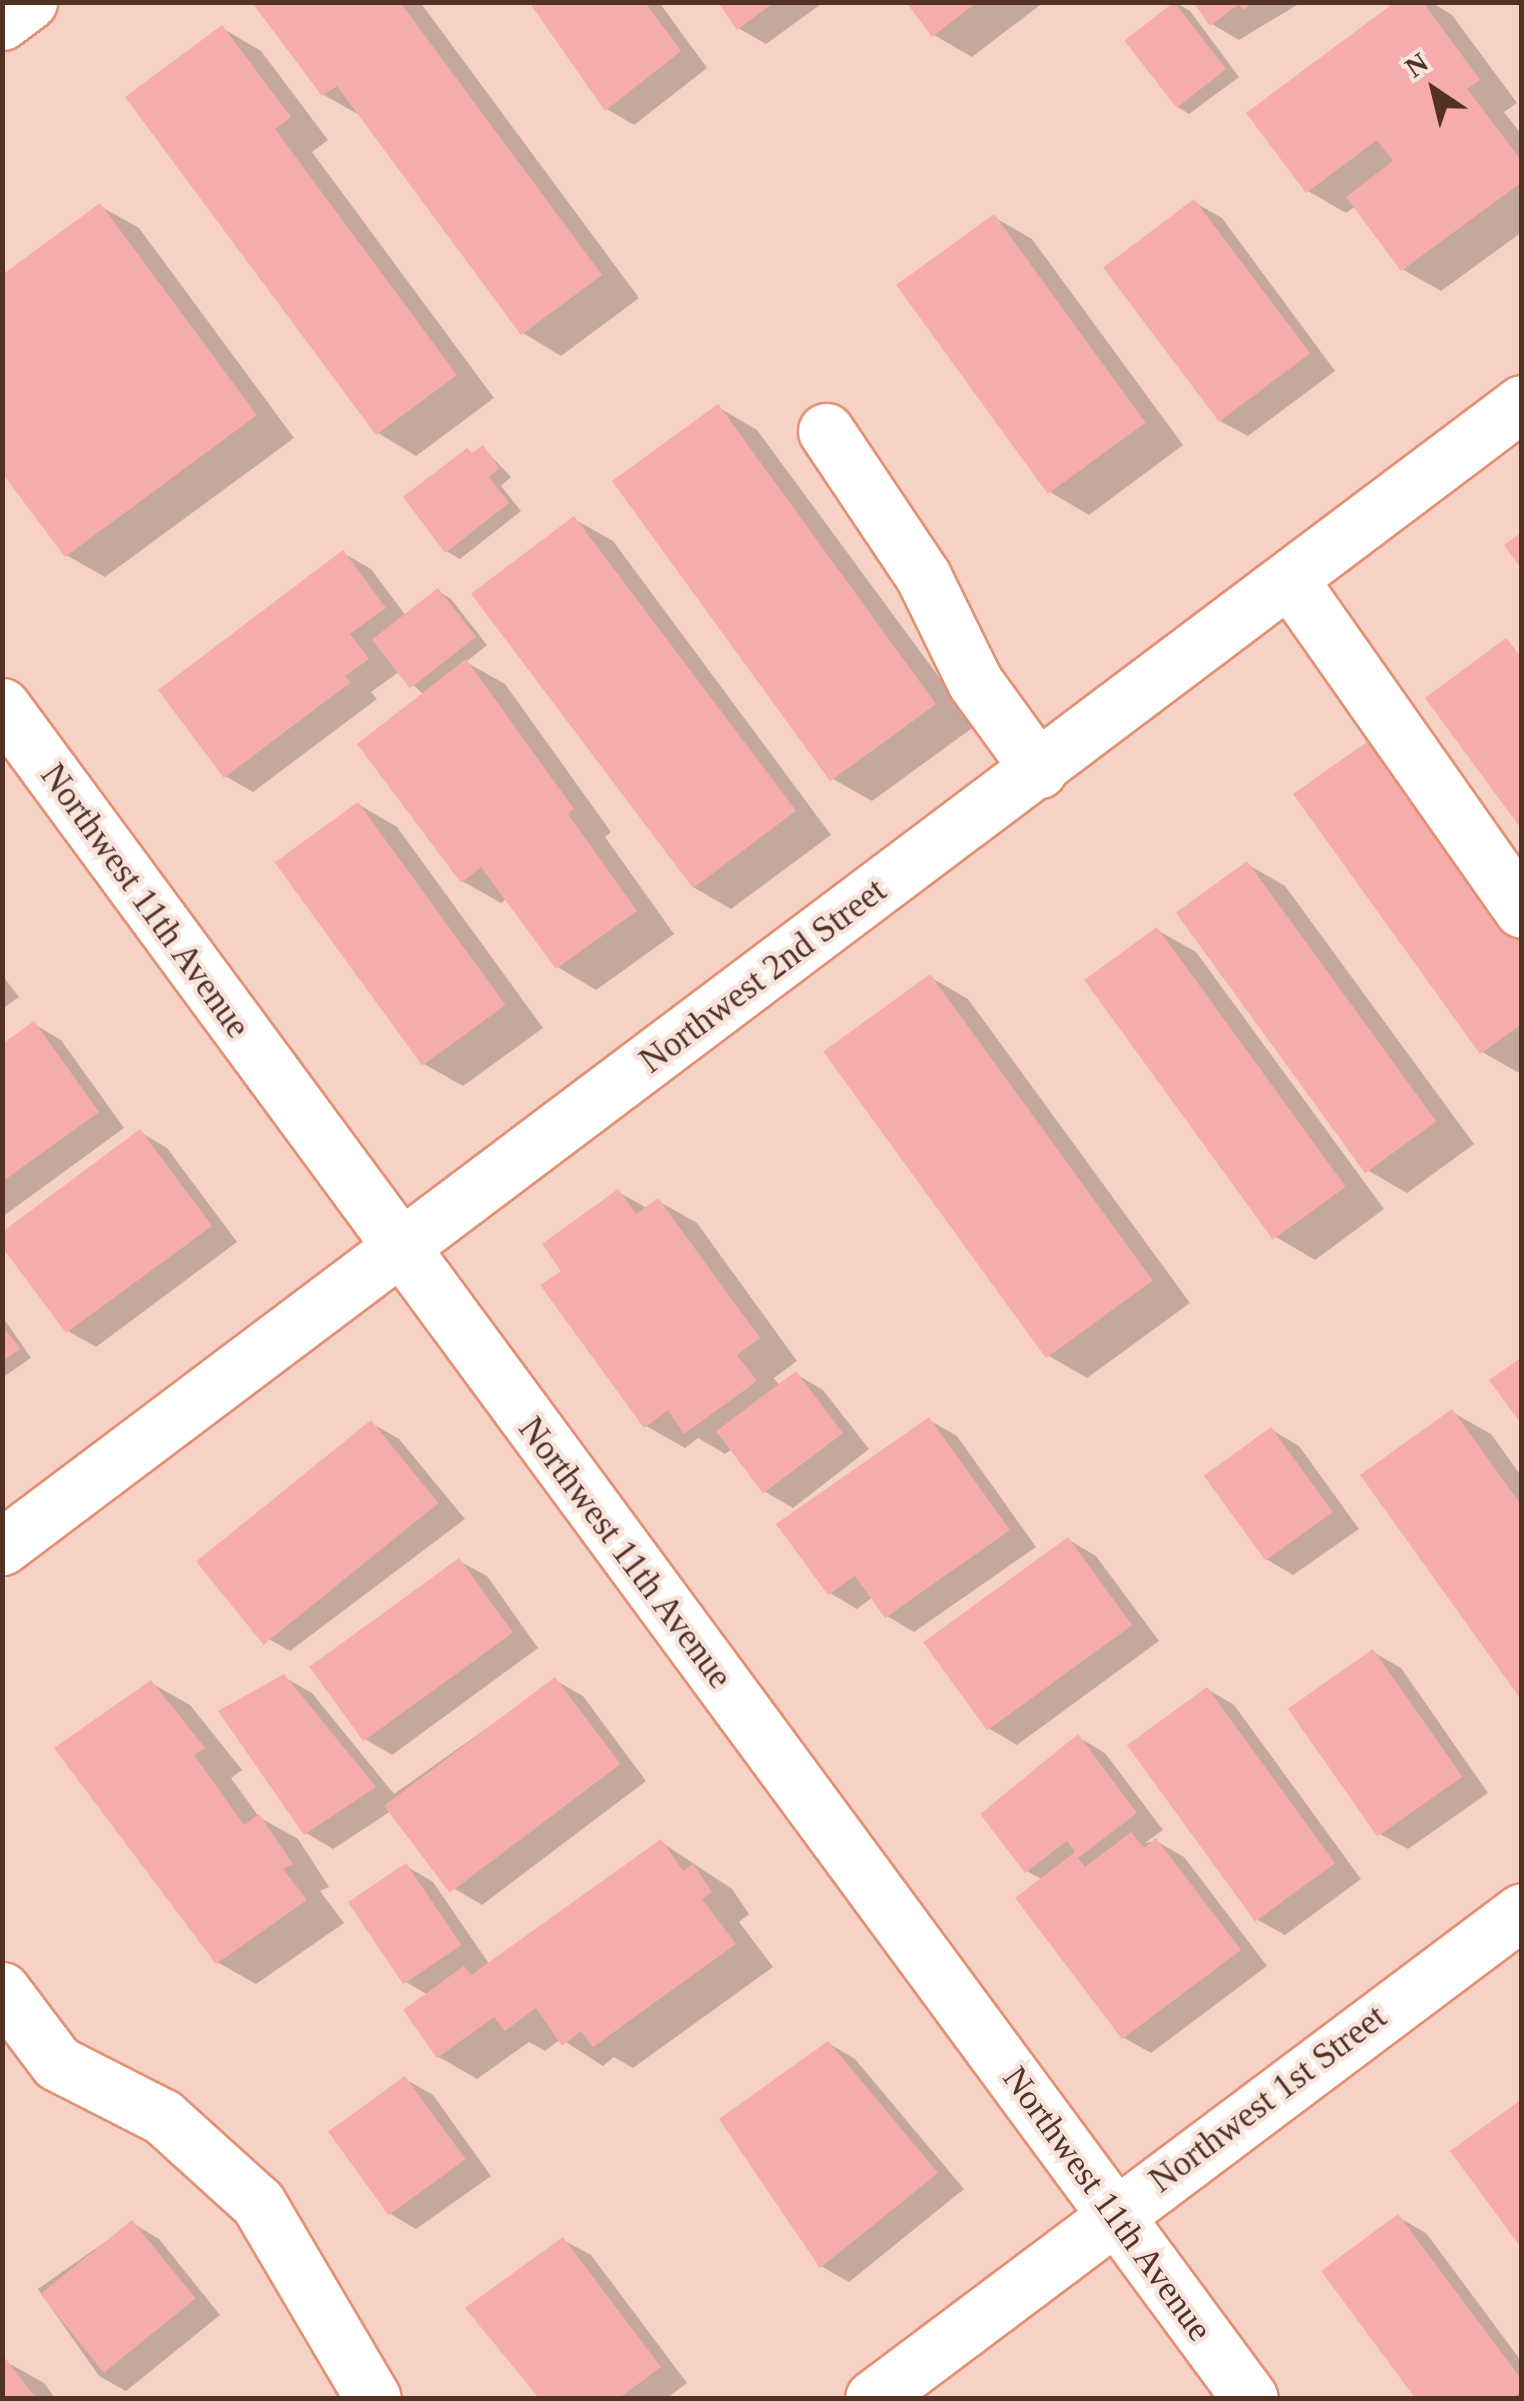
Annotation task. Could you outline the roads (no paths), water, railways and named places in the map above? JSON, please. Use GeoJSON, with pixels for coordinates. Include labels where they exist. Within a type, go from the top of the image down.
{"type":"FeatureCollection","features":[{"type":"Feature","properties":{"kind":"street"},"geometry":{"type":"LineString","coordinates":[[2,22],[29,2]]}},
{"type":"Feature","properties":{"kind":"street","name":"Northwest 2nd Street"},"geometry":{"type":"LineString","coordinates":[[2,1546],[1522,404]]}},
{"type":"Feature","properties":{"kind":"street"},"geometry":{"type":"LineString","coordinates":[[826,431],[923,576],[975,682],[1039,770]]}},
{"type":"Feature","properties":{"kind":"street"},"geometry":{"type":"LineString","coordinates":[[1290,580],[1522,910]]}},
{"type":"Feature","properties":{"kind":"street","name":"Northwest 11th Avenue"},"geometry":{"type":"LineString","coordinates":[[2,706],[1250,2398]]}},
{"type":"Feature","properties":{"kind":"street","name":"Northwest 1st Street"},"geometry":{"type":"LineString","coordinates":[[872,2398],[1522,1911]]}},
{"type":"Feature","properties":{"kind":"street"},"geometry":{"type":"LineString","coordinates":[[2,1990],[57,2062],[163,2117],[258,2204],[374,2398]]}}]}
